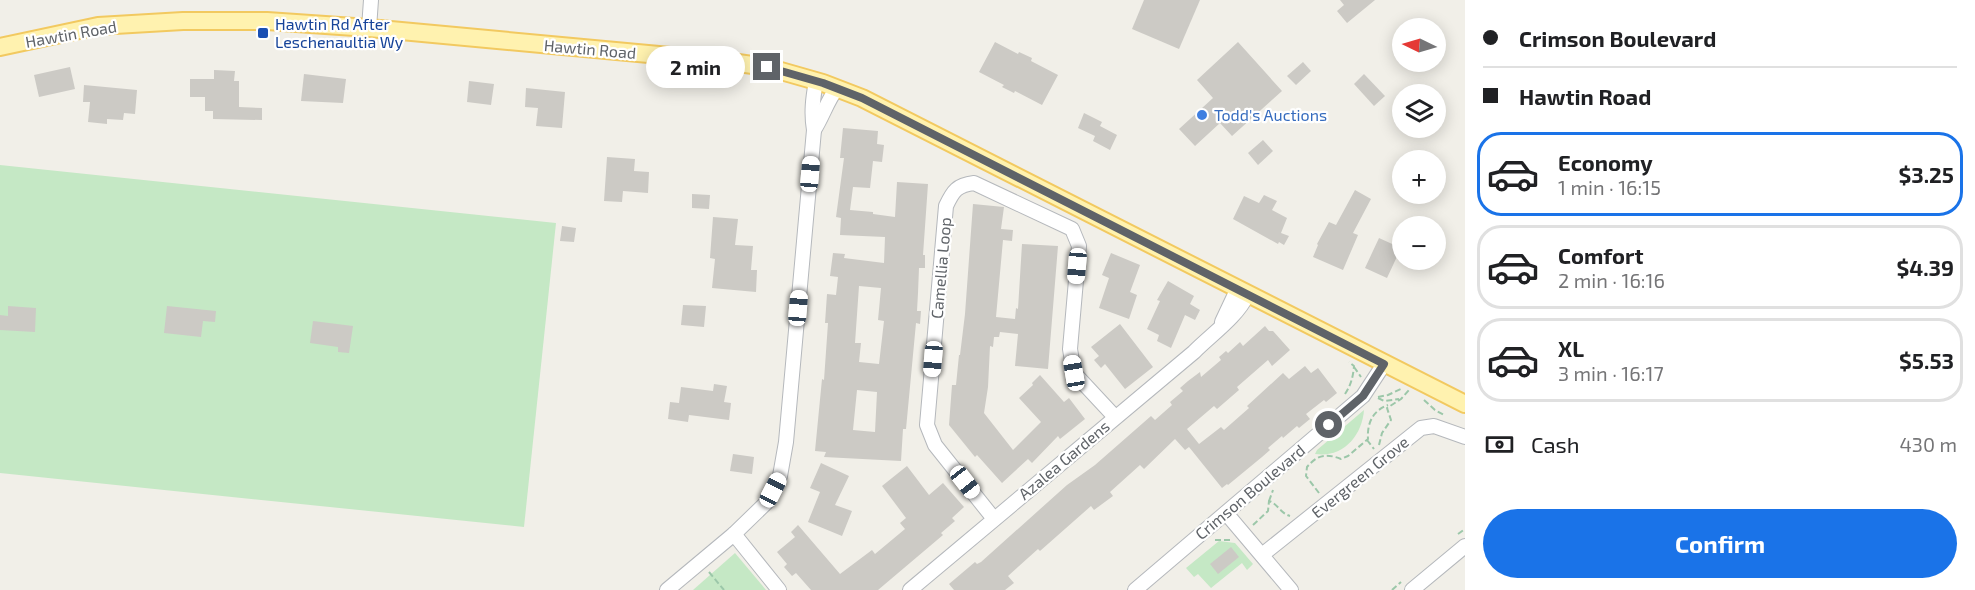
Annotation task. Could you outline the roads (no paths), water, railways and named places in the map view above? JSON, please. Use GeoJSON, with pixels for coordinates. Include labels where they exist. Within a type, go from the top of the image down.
{"type":"FeatureCollection","features":[{"type":"Feature","properties":{"kind":"main road","name":"Hawtin Road"},"geometry":{"type":"LineString","coordinates":[[0,47],[98,26],[183,21],[267,21],[369,28],[767,67],[816,81],[862,98],[1465,404]]}},
{"type":"Feature","properties":{"kind":"street"},"geometry":{"type":"LineString","coordinates":[[369,28],[371,0]]}},
{"type":"Feature","properties":{"kind":"street"},"geometry":{"type":"LineString","coordinates":[[667,590],[734,534],[766,503],[780,476],[784,454],[814,130],[811,115],[816,81]]}},
{"type":"Feature","properties":{"kind":"street"},"geometry":{"type":"LineString","coordinates":[[814,130],[837,88]]}},
{"type":"Feature","properties":{"kind":"street","name":"Camellia Loop"},"geometry":{"type":"LineString","coordinates":[[994,519],[936,445],[927,424],[946,206],[954,189],[964,184],[974,183],[1072,229],[1079,246],[1070,349],[1074,373],[1116,417]]}},
{"type":"Feature","properties":{"kind":"street","name":"Azalea Gardens"},"geometry":{"type":"LineString","coordinates":[[910,590],[1194,352],[1217,328],[1234,315],[1243,291]]}},
{"type":"Feature","properties":{"kind":"street","name":"Crimson Boulevard"},"geometry":{"type":"LineString","coordinates":[[1135,590],[1363,396],[1373,393],[1384,364]]}},
{"type":"Feature","properties":{"kind":"street","name":"Evergreen Grove"},"geometry":{"type":"LineString","coordinates":[[1262,555],[1421,428],[1434,426],[1465,437]]}},
{"type":"Feature","properties":{"kind":"street"},"geometry":{"type":"LineString","coordinates":[[1226,513],[1291,590]]}},
{"type":"Feature","properties":{"kind":"street"},"geometry":{"type":"LineString","coordinates":[[734,534],[779,590]]}},
{"type":"Feature","properties":{"kind":"street"},"geometry":{"type":"LineString","coordinates":[[1412,590],[1465,546]]}},
{"type":"Feature","properties":{"kind":"place","name":"Hawtin Rd After Leschenaultia Wy"},"geometry":{"type":"Point","coordinates":[263,33]}},
{"type":"Feature","properties":{"kind":"place","name":"Todd's Auctions"},"geometry":{"type":"Point","coordinates":[1202,115]}}]}
